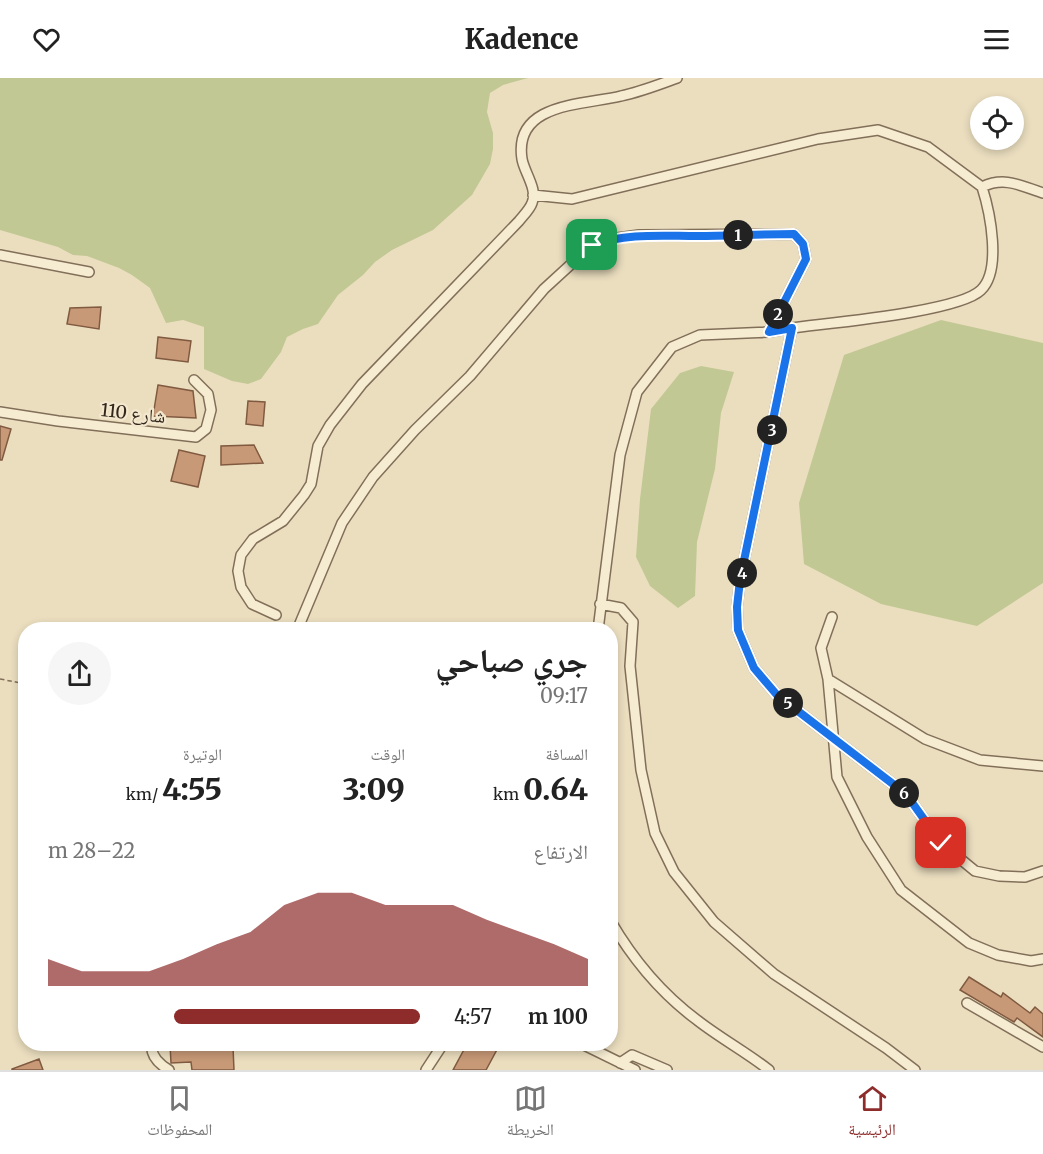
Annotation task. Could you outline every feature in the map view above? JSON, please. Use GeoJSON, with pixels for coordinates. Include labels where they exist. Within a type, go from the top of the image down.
{"type":"FeatureCollection","features":[{"type":"Feature","properties":{"kind":"street"},"geometry":{"type":"LineString","coordinates":[[276,615],[252,604],[241,587],[238,571],[241,555],[253,539],[283,521],[304,495],[311,484],[318,446],[330,425],[362,384],[519,221],[532,203],[533,195],[522,161],[521,147],[527,130],[541,115],[562,106],[619,97],[677,78]]}},
{"type":"Feature","properties":{"kind":"street"},"geometry":{"type":"LineString","coordinates":[[533,195],[572,198],[818,139],[878,130],[927,147],[982,188],[993,235],[990,273],[981,290],[963,300],[938,307],[769,332],[700,335],[672,347],[637,392],[620,455],[599,622]]}},
{"type":"Feature","properties":{"kind":"street"},"geometry":{"type":"LineString","coordinates":[[982,188],[994,181],[1015,184],[1043,193]]}},
{"type":"Feature","properties":{"kind":"street"},"geometry":{"type":"LineString","coordinates":[[301,622],[342,523],[373,477],[470,376],[544,289],[592,245],[610,239],[639,235],[794,234],[803,244],[806,259],[769,332]]}},
{"type":"Feature","properties":{"kind":"street"},"geometry":{"type":"LineString","coordinates":[[0,255],[89,272]]}},
{"type":"Feature","properties":{"kind":"street"},"geometry":{"type":"LineString","coordinates":[[792,328],[740,580],[737,607],[738,630],[754,668],[777,695],[906,794],[941,843],[975,871],[999,876],[1025,877],[1043,871]]}},
{"type":"Feature","properties":{"kind":"street","name":"شارع 110"},"geometry":{"type":"LineString","coordinates":[[0,412],[196,437],[206,429],[211,411],[208,394],[194,380]]}},
{"type":"Feature","properties":{"kind":"street"},"geometry":{"type":"LineString","coordinates":[[600,604],[621,608],[633,622],[630,666],[641,770],[655,833],[674,872],[714,922],[774,975],[886,1048],[915,1070]]}},
{"type":"Feature","properties":{"kind":"street"},"geometry":{"type":"LineString","coordinates":[[832,616],[821,648],[828,680],[837,777],[867,837],[901,890],[969,943],[998,956],[1031,961],[1043,959]]}},
{"type":"Feature","properties":{"kind":"street"},"geometry":{"type":"LineString","coordinates":[[828,680],[925,739],[980,760],[1043,766]]}},
{"type":"Feature","properties":{"kind":"street"},"geometry":{"type":"LineString","coordinates":[[618,934],[626,947],[662,989],[696,1020],[769,1070]]}},
{"type":"Feature","properties":{"kind":"street"},"geometry":{"type":"LineString","coordinates":[[967,1002],[1043,1047]]}},
{"type":"Feature","properties":{"kind":"street"},"geometry":{"type":"LineString","coordinates":[[151,1051],[156,1059],[169,1070]]}},
{"type":"Feature","properties":{"kind":"street"},"geometry":{"type":"LineString","coordinates":[[426,1070],[438,1051]]}},
{"type":"Feature","properties":{"kind":"street"},"geometry":{"type":"LineString","coordinates":[[596,1051],[635,1070]]}},
{"type":"Feature","properties":{"kind":"street"},"geometry":{"type":"LineString","coordinates":[[620,1063],[632,1055],[667,1070]]}},
{"type":"Feature","properties":{"kind":"path"},"geometry":{"type":"LineString","coordinates":[[0,679],[18,682]]}},
{"type":"Feature","properties":{"kind":"green space"},"geometry":{"type":"Polygon","coordinates":[[[0,78],[528,78],[503,85],[490,93],[487,112],[493,133],[493,149],[490,164],[472,195],[433,230],[392,250],[375,262],[338,295],[318,324],[287,337],[281,352],[261,379],[248,384],[232,381],[204,369],[204,327],[183,320],[166,323],[150,288],[132,275],[87,256],[73,255],[58,247],[0,230],[0,78]]]}},
{"type":"Feature","properties":{"kind":"green space"},"geometry":{"type":"Polygon","coordinates":[[[941,320],[1043,343],[1043,583],[977,626],[881,604],[804,564],[799,503],[844,355],[941,320]]]}},
{"type":"Feature","properties":{"kind":"green space"},"geometry":{"type":"Polygon","coordinates":[[[701,366],[734,372],[721,413],[715,469],[697,542],[695,596],[678,608],[650,586],[636,557],[640,499],[651,409],[680,373],[701,366]]]}},
{"type":"Feature","properties":{"kind":"building"},"geometry":{"type":"Polygon","coordinates":[[[101,307],[99,329],[67,324],[70,308],[101,307]]]}},
{"type":"Feature","properties":{"kind":"building"},"geometry":{"type":"Polygon","coordinates":[[[158,337],[191,341],[188,362],[156,358],[158,337]]]}},
{"type":"Feature","properties":{"kind":"building"},"geometry":{"type":"Polygon","coordinates":[[[158,385],[193,391],[196,418],[153,416],[158,385]]]}},
{"type":"Feature","properties":{"kind":"building"},"geometry":{"type":"Polygon","coordinates":[[[248,401],[265,402],[263,426],[246,424],[248,401]]]}},
{"type":"Feature","properties":{"kind":"building"},"geometry":{"type":"Polygon","coordinates":[[[0,426],[11,429],[2,460],[0,460],[0,426]]]}},
{"type":"Feature","properties":{"kind":"building"},"geometry":{"type":"Polygon","coordinates":[[[254,445],[263,463],[221,465],[221,446],[254,445]]]}},
{"type":"Feature","properties":{"kind":"building"},"geometry":{"type":"Polygon","coordinates":[[[179,450],[205,456],[198,487],[171,481],[179,450]]]}},
{"type":"Feature","properties":{"kind":"building"},"geometry":{"type":"Polygon","coordinates":[[[969,977],[1001,997],[1003,993],[1030,1013],[1035,1007],[1043,1014],[1043,1037],[1017,1018],[1014,1022],[960,990],[969,977]]]}},
{"type":"Feature","properties":{"kind":"building"},"geometry":{"type":"Polygon","coordinates":[[[170,1051],[233,1051],[234,1070],[192,1070],[191,1062],[171,1063],[170,1051]]]}},
{"type":"Feature","properties":{"kind":"building"},"geometry":{"type":"Polygon","coordinates":[[[463,1051],[496,1051],[486,1070],[453,1070],[463,1051]]]}},
{"type":"Feature","properties":{"kind":"building"},"geometry":{"type":"Polygon","coordinates":[[[39,1059],[43,1070],[12,1070],[12,1069],[39,1059]]]}},
{"type":"Feature","properties":{"kind":"route"},"geometry":{"type":"LineString","coordinates":[[592,245],[610,239],[639,235],[769,234],[794,234],[803,244],[806,259],[769,332],[792,328],[740,580],[737,607],[738,630],[754,668],[777,695],[906,794],[941,843]]}}]}
